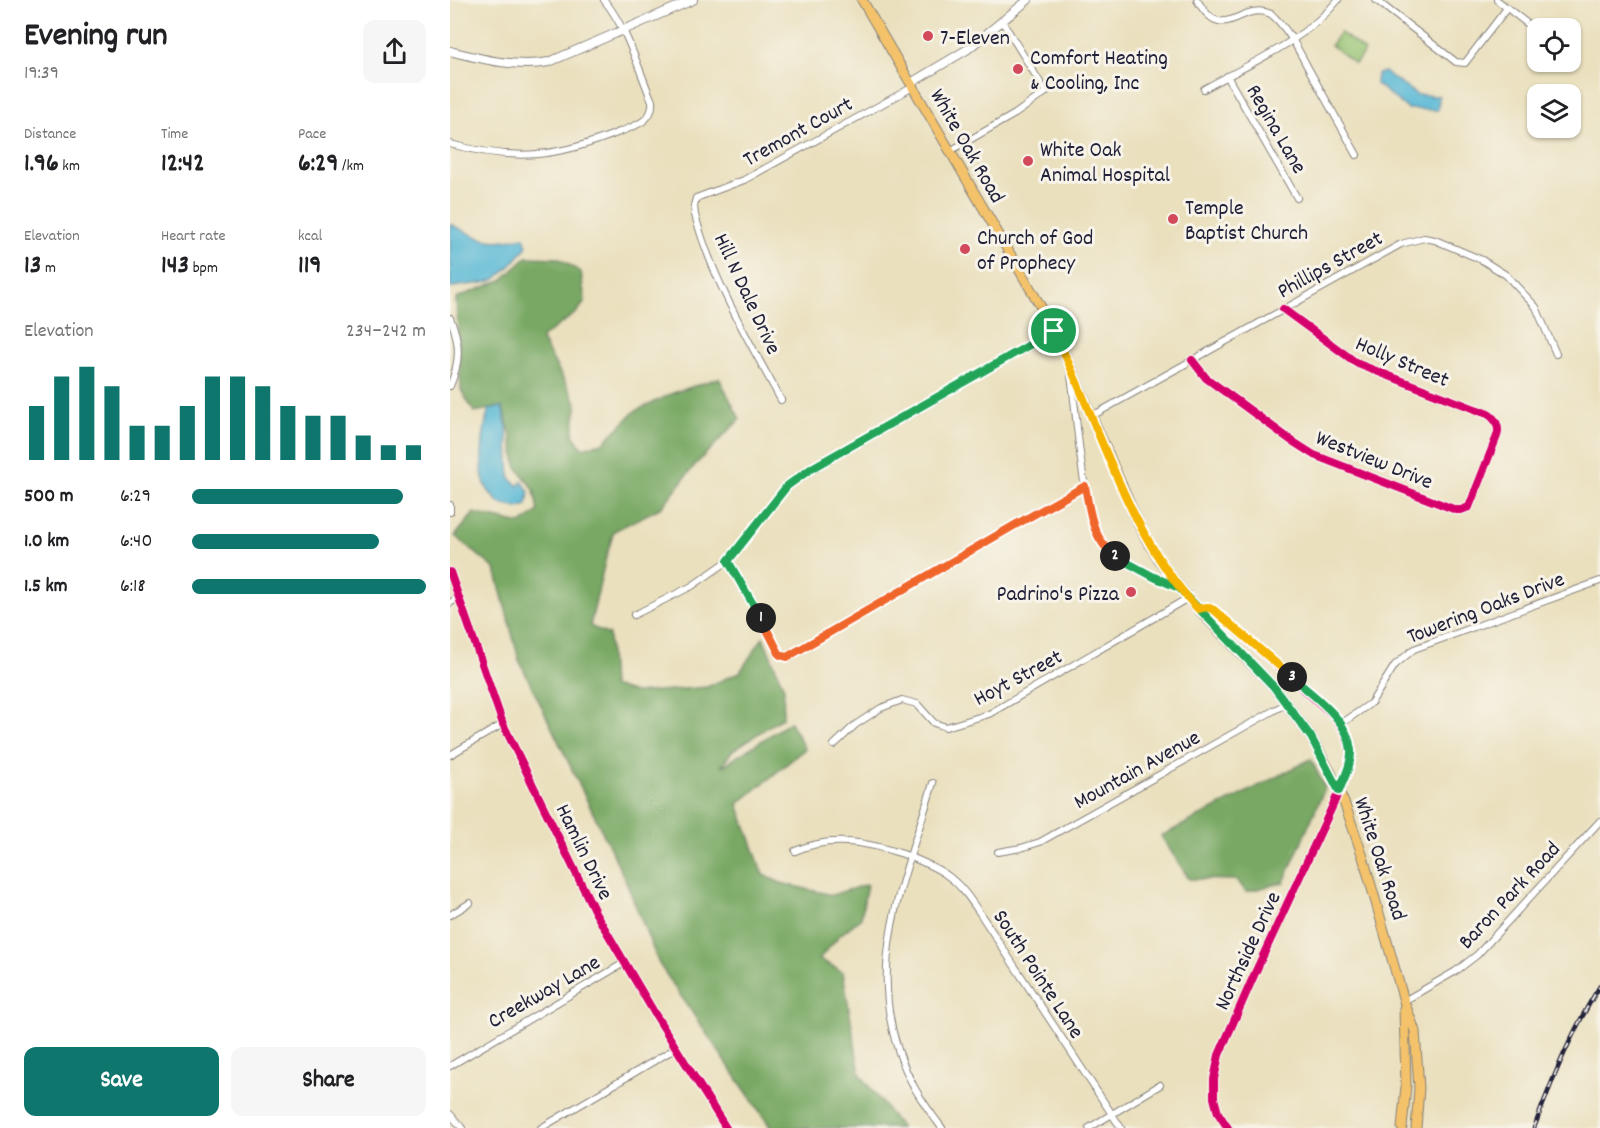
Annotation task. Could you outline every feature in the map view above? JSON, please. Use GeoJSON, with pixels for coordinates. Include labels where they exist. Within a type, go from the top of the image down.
{"type":"FeatureCollection","features":[{"type":"Feature","properties":{"kind":"main road","name":"White Oak Road"},"geometry":{"type":"LineString","coordinates":[[862,0],[1054,331],[1146,538],[1179,588],[1287,703],[1315,744],[1339,791],[1376,898],[1404,1001],[1415,1031],[1419,1088],[1416,1128]]}},
{"type":"Feature","properties":{"kind":"main road","name":"White Oak Road"},"geometry":{"type":"LineString","coordinates":[[1402,1128],[1406,1086],[1404,1001]]}},
{"type":"Feature","properties":{"kind":"street"},"geometry":{"type":"LineString","coordinates":[[450,144],[507,154],[545,154],[587,145],[644,121],[652,111],[652,101],[615,16],[604,0]]}},
{"type":"Feature","properties":{"kind":"street"},"geometry":{"type":"LineString","coordinates":[[450,51],[509,63],[538,64],[563,57],[693,0]]}},
{"type":"Feature","properties":{"kind":"street"},"geometry":{"type":"LineString","coordinates":[[912,85],[959,55],[1028,0]]}},
{"type":"Feature","properties":{"kind":"street"},"geometry":{"type":"LineString","coordinates":[[1197,0],[1206,14],[1215,19],[1226,18],[1246,7],[1259,7],[1271,13],[1293,39],[1357,155]]}},
{"type":"Feature","properties":{"kind":"street"},"geometry":{"type":"LineString","coordinates":[[1204,89],[1293,39],[1329,12],[1338,0]]}},
{"type":"Feature","properties":{"kind":"street"},"geometry":{"type":"LineString","coordinates":[[1376,0],[1461,64],[1465,63],[1507,8]]}},
{"type":"Feature","properties":{"kind":"street"},"geometry":{"type":"LineString","coordinates":[[1497,0],[1527,23]]}},
{"type":"Feature","properties":{"kind":"street"},"geometry":{"type":"LineString","coordinates":[[950,151],[1015,114],[1046,92],[1002,21]]}},
{"type":"Feature","properties":{"kind":"street","name":"Regina Lane"},"geometry":{"type":"LineString","coordinates":[[1227,76],[1297,198]]}},
{"type":"Feature","properties":{"kind":"street","name":"Tremont Court"},"geometry":{"type":"LineString","coordinates":[[696,198],[744,180],[912,85]]}},
{"type":"Feature","properties":{"kind":"street","name":"Hill N Dale Drive"},"geometry":{"type":"LineString","coordinates":[[696,198],[695,214],[718,275],[737,319],[781,400]]}},
{"type":"Feature","properties":{"kind":"street","name":"Phillips Street"},"geometry":{"type":"LineString","coordinates":[[1092,416],[1401,244],[1424,238],[1482,260],[1506,275],[1536,307],[1556,354]]}},
{"type":"Feature","properties":{"kind":"street","name":"Holly Street"},"geometry":{"type":"LineString","coordinates":[[1283,309],[1358,364],[1491,416],[1498,427],[1495,443]]}},
{"type":"Feature","properties":{"kind":"street"},"geometry":{"type":"LineString","coordinates":[[450,318],[458,338],[459,357],[450,386]]}},
{"type":"Feature","properties":{"kind":"street"},"geometry":{"type":"LineString","coordinates":[[634,615],[692,585],[728,561],[787,486],[812,468],[1054,331]]}},
{"type":"Feature","properties":{"kind":"street"},"geometry":{"type":"LineString","coordinates":[[1064,352],[1071,374],[1085,486],[1093,525],[1105,548],[1132,565],[1179,588]]}},
{"type":"Feature","properties":{"kind":"street","name":"Westview Drive"},"geometry":{"type":"LineString","coordinates":[[1192,360],[1206,378],[1314,455],[1456,510],[1465,509],[1472,503],[1495,443]]}},
{"type":"Feature","properties":{"kind":"street"},"geometry":{"type":"LineString","coordinates":[[728,561],[780,655],[787,657],[1085,486]]}},
{"type":"Feature","properties":{"kind":"street"},"geometry":{"type":"LineString","coordinates":[[450,505],[450,512]]}},
{"type":"Feature","properties":{"kind":"street","name":"Hamlin Drive"},"geometry":{"type":"LineString","coordinates":[[450,572],[503,724],[595,912],[726,1128]]}},
{"type":"Feature","properties":{"kind":"street","name":"Towering Oaks Drive"},"geometry":{"type":"LineString","coordinates":[[1341,724],[1371,703],[1395,665],[1414,649],[1600,581]]}},
{"type":"Feature","properties":{"kind":"street"},"geometry":{"type":"LineString","coordinates":[[450,603],[458,598]]}},
{"type":"Feature","properties":{"kind":"street","name":"Hoyt Street"},"geometry":{"type":"LineString","coordinates":[[834,745],[855,725],[881,708],[902,700],[917,704],[934,723],[946,727],[988,714],[1188,598]]}},
{"type":"Feature","properties":{"kind":"street"},"geometry":{"type":"LineString","coordinates":[[1198,609],[1207,607],[1214,610],[1323,705],[1341,724]]}},
{"type":"Feature","properties":{"kind":"street","name":"Mountain Avenue"},"geometry":{"type":"LineString","coordinates":[[998,852],[1021,849],[1040,842],[1287,703]]}},
{"type":"Feature","properties":{"kind":"street"},"geometry":{"type":"LineString","coordinates":[[450,755],[503,724]]}},
{"type":"Feature","properties":{"kind":"street","name":"Northside Drive"},"geometry":{"type":"LineString","coordinates":[[1228,1128],[1218,1113],[1214,1098],[1214,1078],[1219,1055],[1348,770],[1351,751],[1341,724]]}},
{"type":"Feature","properties":{"kind":"street"},"geometry":{"type":"LineString","coordinates":[[933,783],[889,935],[886,955],[886,992],[893,1033],[907,1072],[924,1103],[942,1128]]}},
{"type":"Feature","properties":{"kind":"street","name":"Baron Park Road"},"geometry":{"type":"LineString","coordinates":[[1404,1001],[1456,971],[1478,955],[1600,821]]}},
{"type":"Feature","properties":{"kind":"street","name":"South Pointe Lane"},"geometry":{"type":"LineString","coordinates":[[795,851],[822,843],[854,841],[867,843],[911,857],[949,876],[965,893],[1120,1128]]}},
{"type":"Feature","properties":{"kind":"street"},"geometry":{"type":"LineString","coordinates":[[450,915],[470,903]]}},
{"type":"Feature","properties":{"kind":"street","name":"Creekway Lane"},"geometry":{"type":"LineString","coordinates":[[450,1066],[624,963]]}},
{"type":"Feature","properties":{"kind":"street"},"geometry":{"type":"LineString","coordinates":[[541,1128],[676,1048]]}},
{"type":"Feature","properties":{"kind":"street"},"geometry":{"type":"LineString","coordinates":[[1089,1128],[1160,1085]]}},
{"type":"Feature","properties":{"kind":"street"},"geometry":{"type":"LineString","coordinates":[[450,1114],[462,1128]]}},
{"type":"Feature","properties":{"kind":"green space"},"geometry":{"type":"Polygon","coordinates":[[[1340,32],[1365,51],[1355,64],[1331,45],[1340,32]]]}},
{"type":"Feature","properties":{"kind":"green space"},"geometry":{"type":"Polygon","coordinates":[[[527,257],[558,258],[581,272],[585,302],[576,313],[541,338],[577,404],[573,435],[582,448],[603,443],[635,411],[673,393],[719,378],[740,419],[694,466],[662,507],[614,531],[590,626],[609,635],[612,686],[635,693],[707,687],[740,672],[763,637],[784,688],[783,717],[732,751],[721,767],[790,722],[805,749],[738,804],[763,875],[781,883],[832,895],[867,884],[861,918],[839,936],[819,959],[843,972],[860,1074],[901,1128],[771,1128],[659,964],[625,879],[519,660],[495,569],[455,536],[474,513],[521,524],[538,511],[534,490],[516,466],[511,435],[502,407],[474,412],[461,390],[456,298],[502,280],[527,257]]]}},
{"type":"Feature","properties":{"kind":"green space"},"geometry":{"type":"Polygon","coordinates":[[[1311,759],[1325,788],[1284,882],[1246,892],[1237,880],[1189,879],[1161,836],[1311,759]]]}},
{"type":"Feature","properties":{"kind":"water"},"geometry":{"type":"Polygon","coordinates":[[[1384,72],[1417,95],[1439,96],[1438,110],[1408,109],[1376,84],[1377,74],[1384,72]]]}},
{"type":"Feature","properties":{"kind":"water"},"geometry":{"type":"Polygon","coordinates":[[[450,224],[486,240],[501,241],[524,237],[527,246],[497,278],[450,288],[450,267],[452,266],[450,264],[450,224]]]}},
{"type":"Feature","properties":{"kind":"water"},"geometry":{"type":"Polygon","coordinates":[[[502,407],[507,427],[510,478],[518,486],[522,481],[529,492],[527,505],[518,508],[499,503],[487,489],[483,477],[482,446],[489,409],[502,407]]]}},
{"type":"Feature","properties":{"kind":"railway"},"geometry":{"type":"LineString","coordinates":[[1534,1128],[1555,1074],[1600,986]]}},
{"type":"Feature","properties":{"kind":"cycle path"},"geometry":{"type":"LineString","coordinates":[[1192,360],[1206,378],[1314,455],[1456,510],[1469,507],[1498,433],[1498,426],[1493,418],[1488,414],[1358,364],[1283,309]]}},
{"type":"Feature","properties":{"kind":"cycle path"},"geometry":{"type":"LineString","coordinates":[[450,572],[503,724],[595,912],[726,1128]]}},
{"type":"Feature","properties":{"kind":"cycle path"},"geometry":{"type":"LineString","coordinates":[[1198,608],[1207,607],[1214,610],[1335,717],[1345,733],[1351,751],[1348,770],[1333,805],[1219,1055],[1214,1079],[1214,1098],[1218,1113],[1228,1128]]}},
{"type":"Feature","properties":{"kind":"place","name":"7-Eleven"},"geometry":{"type":"Point","coordinates":[928,36]}},
{"type":"Feature","properties":{"kind":"place","name":"Comfort Heating & Cooling, Inc"},"geometry":{"type":"Point","coordinates":[1018,69]}},
{"type":"Feature","properties":{"kind":"place","name":"White Oak Animal Hospital"},"geometry":{"type":"Point","coordinates":[1028,161]}},
{"type":"Feature","properties":{"kind":"place","name":"Temple Baptist Church"},"geometry":{"type":"Point","coordinates":[1173,219]}},
{"type":"Feature","properties":{"kind":"place","name":"Church of God of Prophecy"},"geometry":{"type":"Point","coordinates":[965,249]}},
{"type":"Feature","properties":{"kind":"place","name":"Padrino's Pizza"},"geometry":{"type":"Point","coordinates":[1131,592]}},
{"type":"Feature","properties":{"kind":"route"},"geometry":{"type":"LineString","coordinates":[[1054,331],[812,468],[787,486],[770,506],[728,561],[780,655],[790,656],[1085,486],[1093,525],[1105,548],[1154,577],[1179,588],[1198,609],[1274,687],[1287,703],[1311,737],[1339,791],[1348,770],[1351,751],[1341,724],[1323,705],[1214,610],[1207,607],[1198,609],[1168,574],[1139,525],[1054,331]]}}]}
